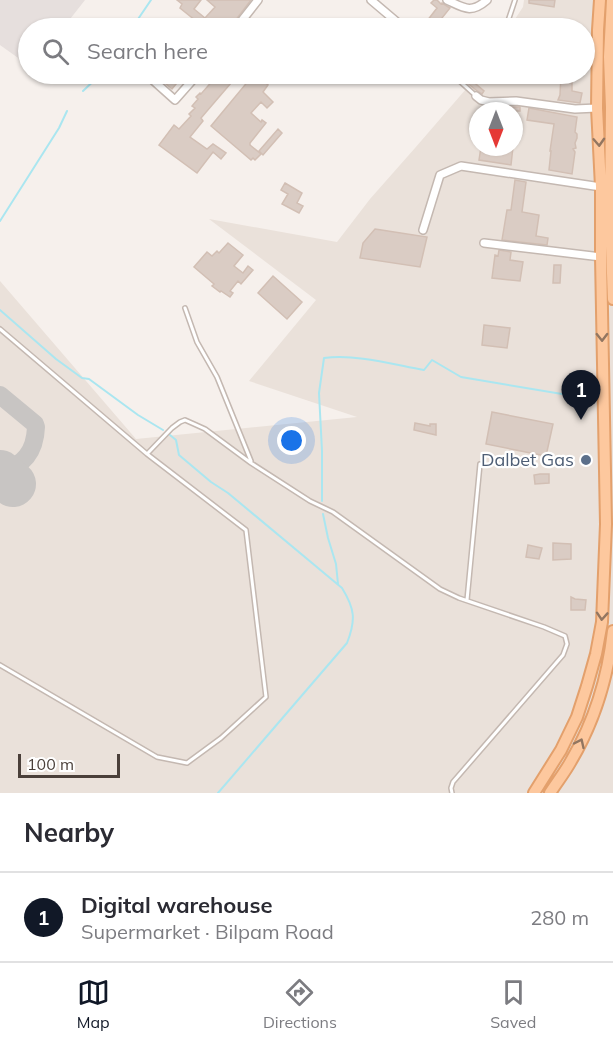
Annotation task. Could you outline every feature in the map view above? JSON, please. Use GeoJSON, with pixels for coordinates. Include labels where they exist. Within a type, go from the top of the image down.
{"type":"FeatureCollection","features":[{"type":"Feature","properties":{"kind":"main road"},"geometry":{"type":"LineString","coordinates":[[534,793],[561,750],[577,717],[593,664],[602,622],[606,524],[601,187],[597,108],[597,40],[600,0]]}},
{"type":"Feature","properties":{"kind":"main road"},"geometry":{"type":"LineString","coordinates":[[612,0],[613,299]]}},
{"type":"Feature","properties":{"kind":"main road"},"geometry":{"type":"LineString","coordinates":[[550,793],[572,760],[590,721],[606,673],[613,632]]}},
{"type":"Feature","properties":{"kind":"street"},"geometry":{"type":"LineString","coordinates":[[244,18],[258,0]]}},
{"type":"Feature","properties":{"kind":"street"},"geometry":{"type":"LineString","coordinates":[[447,0],[464,8],[474,9],[487,0]]}},
{"type":"Feature","properties":{"kind":"street"},"geometry":{"type":"LineString","coordinates":[[377,2],[394,18]]}},
{"type":"Feature","properties":{"kind":"street"},"geometry":{"type":"LineString","coordinates":[[157,84],[175,100],[189,84]]}},
{"type":"Feature","properties":{"kind":"street"},"geometry":{"type":"LineString","coordinates":[[476,96],[489,102],[516,101],[567,108],[597,108]]}},
{"type":"Feature","properties":{"kind":"street"},"geometry":{"type":"LineString","coordinates":[[423,230],[440,175],[461,166],[601,187]]}},
{"type":"Feature","properties":{"kind":"street"},"geometry":{"type":"LineString","coordinates":[[484,243],[601,257]]}},
{"type":"Feature","properties":{"kind":"lane"},"geometry":{"type":"LineString","coordinates":[[509,18],[515,0]]}},
{"type":"Feature","properties":{"kind":"lane"},"geometry":{"type":"LineString","coordinates":[[463,84],[476,96]]}},
{"type":"Feature","properties":{"kind":"lane"},"geometry":{"type":"LineString","coordinates":[[185,308],[197,342],[217,377],[251,463]]}},
{"type":"Feature","properties":{"kind":"lane"},"geometry":{"type":"LineString","coordinates":[[0,329],[147,454],[246,530],[266,697],[221,738],[187,763],[157,757],[0,665]]}},
{"type":"Feature","properties":{"kind":"lane"},"geometry":{"type":"LineString","coordinates":[[147,454],[172,428],[185,420],[205,429],[251,463],[310,501],[333,512],[440,589],[565,636],[567,644],[563,655],[453,782],[452,793]]}},
{"type":"Feature","properties":{"kind":"lane"},"geometry":{"type":"LineString","coordinates":[[467,600],[480,464]]}},
{"type":"Feature","properties":{"kind":"lane"},"geometry":{"type":"LineString","coordinates":[[452,793],[458,788]]}},
{"type":"Feature","properties":{"kind":"shaded area"},"geometry":{"type":"Polygon","coordinates":[[[0,0],[85,0],[71,18],[18,18],[18,58],[0,45],[0,0]]]}},
{"type":"Feature","properties":{"kind":"shaded area"},"geometry":{"type":"Polygon","coordinates":[[[524,0],[613,0],[613,793],[0,793],[0,281],[136,439],[357,417],[249,381],[316,300],[209,219],[337,242],[370,199],[470,84],[595,84],[595,18],[516,18],[523,7],[524,0]]]}},
{"type":"Feature","properties":{"kind":"building"},"geometry":{"type":"Polygon","coordinates":[[[177,0],[201,0],[194,9],[205,18],[192,18],[180,8],[182,4],[177,0]]]}},
{"type":"Feature","properties":{"kind":"building"},"geometry":{"type":"Polygon","coordinates":[[[207,0],[251,0],[238,18],[205,18],[215,7],[207,0]]]}},
{"type":"Feature","properties":{"kind":"building"},"geometry":{"type":"Polygon","coordinates":[[[437,0],[450,8],[442,18],[429,18],[437,8],[431,3],[437,0]]]}},
{"type":"Feature","properties":{"kind":"building"},"geometry":{"type":"Polygon","coordinates":[[[529,0],[555,0],[554,7],[529,3],[529,0]]]}},
{"type":"Feature","properties":{"kind":"building"},"geometry":{"type":"Polygon","coordinates":[[[166,84],[176,84],[172,89],[166,84]]]}},
{"type":"Feature","properties":{"kind":"building"},"geometry":{"type":"Polygon","coordinates":[[[210,84],[230,84],[201,118],[203,121],[190,137],[207,149],[213,144],[226,153],[221,159],[213,152],[197,173],[159,145],[174,125],[179,129],[191,116],[189,114],[195,108],[192,106],[198,99],[196,97],[210,84]]]}},
{"type":"Feature","properties":{"kind":"building"},"geometry":{"type":"Polygon","coordinates":[[[246,84],[268,85],[263,92],[273,102],[267,108],[261,102],[251,113],[261,122],[262,120],[266,123],[250,143],[261,154],[255,160],[253,158],[251,160],[211,126],[246,84]]]}},
{"type":"Feature","properties":{"kind":"building"},"geometry":{"type":"Polygon","coordinates":[[[469,84],[476,84],[484,91],[482,94],[469,84]]]}},
{"type":"Feature","properties":{"kind":"building"},"geometry":{"type":"Polygon","coordinates":[[[561,84],[572,84],[572,91],[582,93],[580,103],[558,100],[561,84]]]}},
{"type":"Feature","properties":{"kind":"building"},"geometry":{"type":"Polygon","coordinates":[[[529,108],[577,117],[575,132],[577,138],[576,148],[573,149],[575,152],[572,174],[549,170],[554,124],[527,120],[529,108]]]}},
{"type":"Feature","properties":{"kind":"building"},"geometry":{"type":"Polygon","coordinates":[[[278,129],[282,133],[263,155],[259,151],[278,129]]]}},
{"type":"Feature","properties":{"kind":"building"},"geometry":{"type":"Polygon","coordinates":[[[480,156],[512,156],[511,165],[479,160],[480,156]]]}},
{"type":"Feature","properties":{"kind":"building"},"geometry":{"type":"Polygon","coordinates":[[[515,180],[526,182],[522,212],[539,215],[536,236],[548,238],[547,245],[502,240],[507,210],[511,210],[515,180]]]}},
{"type":"Feature","properties":{"kind":"building"},"geometry":{"type":"Polygon","coordinates":[[[285,183],[302,193],[297,203],[303,206],[299,213],[282,204],[288,194],[281,190],[285,183]]]}},
{"type":"Feature","properties":{"kind":"building"},"geometry":{"type":"Polygon","coordinates":[[[375,229],[427,237],[420,267],[360,258],[363,243],[375,229]]]}},
{"type":"Feature","properties":{"kind":"building"},"geometry":{"type":"Polygon","coordinates":[[[228,243],[243,255],[234,266],[243,273],[248,266],[253,270],[241,284],[238,281],[230,291],[233,293],[230,297],[212,286],[214,284],[194,267],[207,252],[212,256],[217,251],[219,253],[228,243]]]}},
{"type":"Feature","properties":{"kind":"building"},"geometry":{"type":"Polygon","coordinates":[[[499,250],[511,252],[510,260],[523,262],[520,281],[492,278],[495,255],[498,256],[499,250]]]}},
{"type":"Feature","properties":{"kind":"building"},"geometry":{"type":"Polygon","coordinates":[[[554,265],[561,265],[560,283],[553,283],[554,265]]]}},
{"type":"Feature","properties":{"kind":"building"},"geometry":{"type":"Polygon","coordinates":[[[273,276],[302,302],[287,319],[258,293],[273,276]]]}},
{"type":"Feature","properties":{"kind":"building"},"geometry":{"type":"Polygon","coordinates":[[[484,325],[510,328],[507,348],[482,345],[484,325]]]}},
{"type":"Feature","properties":{"kind":"building"},"geometry":{"type":"Polygon","coordinates":[[[492,412],[553,424],[546,456],[486,444],[492,412]]]}},
{"type":"Feature","properties":{"kind":"building"},"geometry":{"type":"Polygon","coordinates":[[[415,423],[430,426],[430,424],[436,424],[436,435],[414,430],[415,423]]]}},
{"type":"Feature","properties":{"kind":"building"},"geometry":{"type":"Polygon","coordinates":[[[549,474],[549,483],[535,484],[534,475],[549,474]]]}},
{"type":"Feature","properties":{"kind":"building"},"geometry":{"type":"Polygon","coordinates":[[[553,543],[571,544],[571,559],[553,560],[553,543]]]}},
{"type":"Feature","properties":{"kind":"building"},"geometry":{"type":"Polygon","coordinates":[[[528,545],[542,548],[539,559],[526,557],[528,545]]]}},
{"type":"Feature","properties":{"kind":"building"},"geometry":{"type":"Polygon","coordinates":[[[571,597],[586,600],[585,610],[571,610],[571,597]]]}},
{"type":"Feature","properties":{"kind":"waterway"},"geometry":{"type":"LineString","coordinates":[[139,18],[151,0]]}},
{"type":"Feature","properties":{"kind":"waterway"},"geometry":{"type":"LineString","coordinates":[[83,91],[90,84]]}},
{"type":"Feature","properties":{"kind":"waterway"},"geometry":{"type":"LineString","coordinates":[[0,221],[59,128],[67,111]]}},
{"type":"Feature","properties":{"kind":"waterway"},"geometry":{"type":"LineString","coordinates":[[0,310],[56,359],[163,430]]}},
{"type":"Feature","properties":{"kind":"waterway"},"geometry":{"type":"LineString","coordinates":[[322,501],[319,393],[324,358],[361,358],[424,370],[432,360],[461,377],[592,399]]}},
{"type":"Feature","properties":{"kind":"waterway"},"geometry":{"type":"LineString","coordinates":[[170,435],[176,440],[179,455],[342,588],[350,602],[353,615],[347,643],[218,793]]}},
{"type":"Feature","properties":{"kind":"waterway"},"geometry":{"type":"LineString","coordinates":[[323,514],[336,564],[338,584]]}},
{"type":"Feature","properties":{"kind":"taxiway"},"geometry":{"type":"LineString","coordinates":[[0,395],[36,427],[33,444],[27,456],[16,466],[0,473]]}},
{"type":"Feature","properties":{"kind":"runway"},"geometry":{"type":"LineString","coordinates":[[0,473],[13,484]]}},
{"type":"Feature","properties":{"kind":"place","name":"Digital warehouse"},"geometry":{"type":"Point","coordinates":[581,420]}},
{"type":"Feature","properties":{"kind":"place","name":"Dalbet Gas"},"geometry":{"type":"Point","coordinates":[586,460]}}]}
